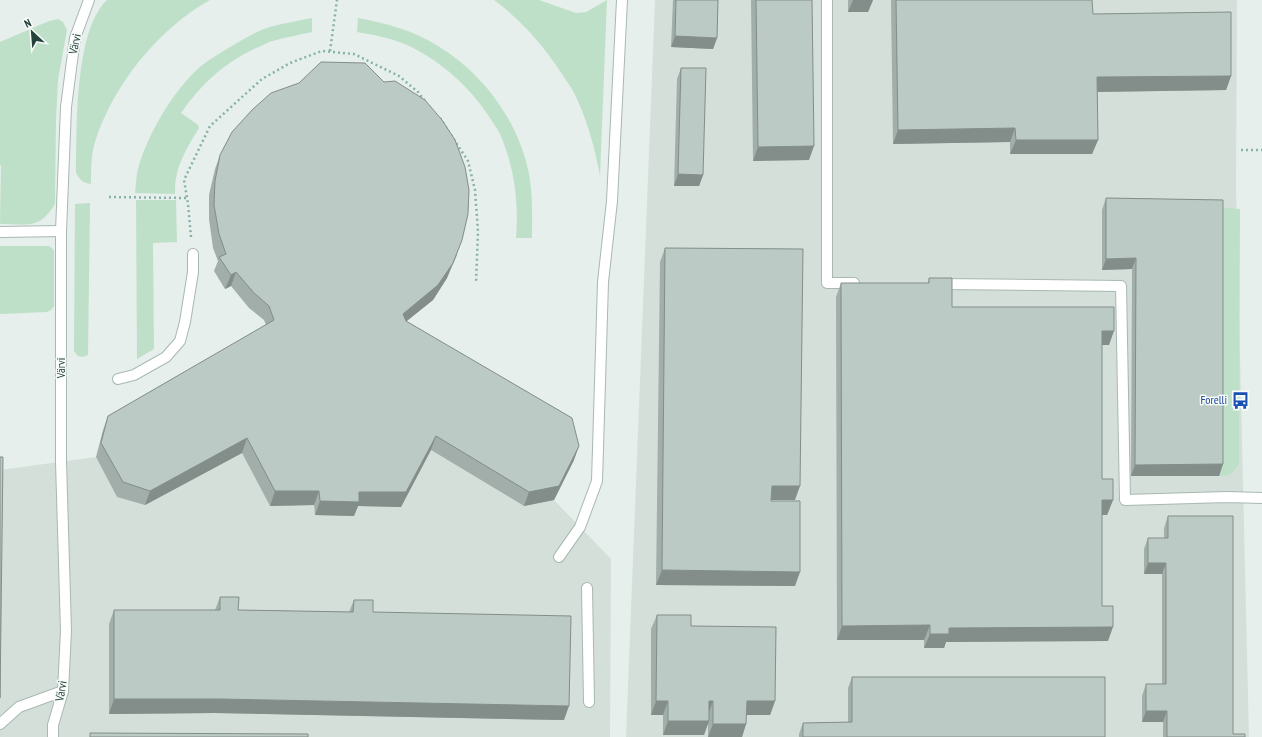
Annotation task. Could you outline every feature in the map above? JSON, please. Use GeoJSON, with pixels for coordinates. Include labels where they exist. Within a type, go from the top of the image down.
{"type":"FeatureCollection","features":[{"type":"Feature","properties":{"kind":"lane","name":"Värvi"},"geometry":{"type":"LineString","coordinates":[[53,737],[54,725],[63,691],[66,631],[62,462],[61,230],[66,107],[75,38],[89,0]]}},
{"type":"Feature","properties":{"kind":"lane"},"geometry":{"type":"LineString","coordinates":[[559,557],[580,527],[597,481],[603,282],[612,202],[622,0]]}},
{"type":"Feature","properties":{"kind":"lane"},"geometry":{"type":"LineString","coordinates":[[827,0],[827,283],[866,283]]}},
{"type":"Feature","properties":{"kind":"lane"},"geometry":{"type":"LineString","coordinates":[[0,232],[61,230]]}},
{"type":"Feature","properties":{"kind":"lane"},"geometry":{"type":"LineString","coordinates":[[118,379],[134,375],[166,357],[180,341],[186,322],[193,272],[193,254]]}},
{"type":"Feature","properties":{"kind":"lane"},"geometry":{"type":"LineString","coordinates":[[930,284],[1121,286],[1126,500],[1227,497],[1262,498]]}},
{"type":"Feature","properties":{"kind":"lane"},"geometry":{"type":"LineString","coordinates":[[587,588],[589,702]]}},
{"type":"Feature","properties":{"kind":"lane"},"geometry":{"type":"LineString","coordinates":[[0,724],[18,707],[63,691]]}},
{"type":"Feature","properties":{"kind":"path"},"geometry":{"type":"LineString","coordinates":[[330,52],[337,0]]}},
{"type":"Feature","properties":{"kind":"path"},"geometry":{"type":"LineString","coordinates":[[193,254],[184,180],[210,126],[262,79],[290,63],[322,51],[354,54],[399,76],[418,92],[427,102]]}},
{"type":"Feature","properties":{"kind":"path"},"geometry":{"type":"LineString","coordinates":[[440,117],[468,161],[474,190],[478,232],[476,283]]}},
{"type":"Feature","properties":{"kind":"path"},"geometry":{"type":"LineString","coordinates":[[1241,150],[1262,150]]}},
{"type":"Feature","properties":{"kind":"path"},"geometry":{"type":"LineString","coordinates":[[109,197],[187,198]]}},
{"type":"Feature","properties":{"kind":"shaded area"},"geometry":{"type":"Polygon","coordinates":[[[655,0],[1237,0],[1236,189],[1249,737],[626,737],[655,0]]]}},
{"type":"Feature","properties":{"kind":"shaded area"},"geometry":{"type":"Polygon","coordinates":[[[431,450],[524,506],[554,500],[611,559],[610,737],[0,737],[0,470],[96,457],[117,497],[242,453],[270,506],[314,505],[315,515],[354,516],[354,506],[401,507],[431,450]]]}},
{"type":"Feature","properties":{"kind":"green space"},"geometry":{"type":"Polygon","coordinates":[[[107,0],[210,0],[173,26],[156,43],[140,60],[113,100],[95,142],[92,157],[91,184],[82,181],[76,173],[80,82],[88,34],[96,15],[107,0]]]}},
{"type":"Feature","properties":{"kind":"green space"},"geometry":{"type":"Polygon","coordinates":[[[494,0],[539,0],[576,13],[586,12],[607,0],[600,176],[582,110],[572,89],[538,42],[522,24],[494,0]]]}},
{"type":"Feature","properties":{"kind":"green space"},"geometry":{"type":"Polygon","coordinates":[[[312,18],[312,32],[271,42],[234,60],[214,75],[188,103],[181,113],[198,125],[199,128],[185,152],[177,171],[175,194],[135,193],[136,178],[142,156],[155,128],[163,113],[181,87],[201,66],[245,38],[266,28],[312,18]]]}},
{"type":"Feature","properties":{"kind":"green space"},"geometry":{"type":"Polygon","coordinates":[[[358,18],[400,28],[420,36],[438,46],[470,70],[497,101],[517,136],[529,174],[532,206],[532,238],[516,238],[516,198],[509,159],[500,134],[482,107],[464,85],[443,67],[420,51],[395,40],[357,32],[358,18]]]}},
{"type":"Feature","properties":{"kind":"green space"},"geometry":{"type":"Polygon","coordinates":[[[58,19],[63,22],[67,30],[58,80],[55,204],[44,218],[38,222],[25,225],[0,224],[0,42],[49,21],[58,19]]]}},
{"type":"Feature","properties":{"kind":"green space"},"geometry":{"type":"Polygon","coordinates":[[[136,200],[176,200],[177,242],[153,243],[154,349],[137,359],[136,200]]]}},
{"type":"Feature","properties":{"kind":"green space"},"geometry":{"type":"Polygon","coordinates":[[[90,203],[88,355],[83,357],[78,356],[74,351],[75,204],[90,203]]]}},
{"type":"Feature","properties":{"kind":"green space"},"geometry":{"type":"Polygon","coordinates":[[[1225,208],[1240,209],[1239,464],[1230,474],[1226,476],[1219,476],[1219,211],[1225,208]]]}},
{"type":"Feature","properties":{"kind":"green space"},"geometry":{"type":"Polygon","coordinates":[[[0,246],[49,246],[52,248],[54,251],[54,306],[51,310],[47,312],[0,314],[0,246]]]}},
{"type":"Feature","properties":{"kind":"building"},"geometry":{"type":"Polygon","coordinates":[[[676,0],[718,0],[717,38],[675,36],[676,0]]]}},
{"type":"Feature","properties":{"kind":"building"},"geometry":{"type":"Polygon","coordinates":[[[756,0],[812,0],[814,146],[758,147],[756,0]]]}},
{"type":"Feature","properties":{"kind":"building"},"geometry":{"type":"Polygon","coordinates":[[[896,0],[1092,0],[1093,14],[1231,12],[1231,76],[1097,77],[1098,140],[1016,140],[1015,128],[898,130],[896,0]]]}},
{"type":"Feature","properties":{"kind":"building"},"geometry":{"type":"Polygon","coordinates":[[[321,62],[365,63],[384,82],[395,81],[425,100],[442,120],[455,140],[465,167],[469,190],[468,214],[462,240],[453,263],[438,285],[403,314],[406,321],[572,418],[579,446],[559,486],[529,492],[436,436],[406,492],[359,492],[359,502],[320,501],[319,491],[275,491],[247,438],[150,491],[123,482],[101,443],[108,416],[274,320],[269,306],[254,293],[236,272],[231,275],[219,257],[226,254],[219,234],[214,205],[215,181],[220,155],[232,132],[252,110],[271,93],[299,83],[321,62]]]}},
{"type":"Feature","properties":{"kind":"building"},"geometry":{"type":"Polygon","coordinates":[[[681,68],[706,68],[703,175],[678,174],[681,68]]]}},
{"type":"Feature","properties":{"kind":"building"},"geometry":{"type":"Polygon","coordinates":[[[1106,198],[1223,200],[1223,464],[1135,465],[1136,258],[1106,259],[1106,198]]]}},
{"type":"Feature","properties":{"kind":"building"},"geometry":{"type":"Polygon","coordinates":[[[665,248],[803,249],[800,486],[772,486],[771,501],[800,501],[800,572],[662,570],[665,248]]]}},
{"type":"Feature","properties":{"kind":"building"},"geometry":{"type":"Polygon","coordinates":[[[929,278],[952,278],[952,307],[1114,307],[1114,331],[1102,331],[1102,479],[1113,479],[1113,500],[1102,500],[1102,606],[1113,606],[1113,627],[949,628],[949,634],[930,634],[930,625],[842,626],[841,283],[929,283],[929,278]]]}},
{"type":"Feature","properties":{"kind":"building"},"geometry":{"type":"Polygon","coordinates":[[[0,457],[3,457],[0,698],[0,457]]]}},
{"type":"Feature","properties":{"kind":"building"},"geometry":{"type":"Polygon","coordinates":[[[1168,516],[1233,516],[1233,734],[1245,734],[1245,737],[1167,737],[1167,711],[1146,711],[1146,684],[1166,684],[1166,563],[1148,563],[1148,538],[1168,538],[1168,516]]]}},
{"type":"Feature","properties":{"kind":"building"},"geometry":{"type":"Polygon","coordinates":[[[220,597],[239,597],[238,610],[353,612],[354,600],[373,600],[373,612],[571,616],[569,706],[220,699],[114,699],[114,610],[220,610],[220,597]]]}},
{"type":"Feature","properties":{"kind":"building"},"geometry":{"type":"Polygon","coordinates":[[[657,615],[691,615],[691,626],[776,627],[775,701],[747,701],[746,724],[713,724],[713,701],[709,701],[709,721],[668,721],[668,701],[656,701],[657,615]]]}},
{"type":"Feature","properties":{"kind":"building"},"geometry":{"type":"Polygon","coordinates":[[[852,677],[1105,677],[1105,737],[803,737],[803,723],[852,722],[852,677]]]}},
{"type":"Feature","properties":{"kind":"building"},"geometry":{"type":"Polygon","coordinates":[[[90,733],[308,734],[308,737],[90,737],[90,733]]]}},
{"type":"Feature","properties":{"kind":"place","name":"Forelli"},"geometry":{"type":"Point","coordinates":[1240,400]}}]}
